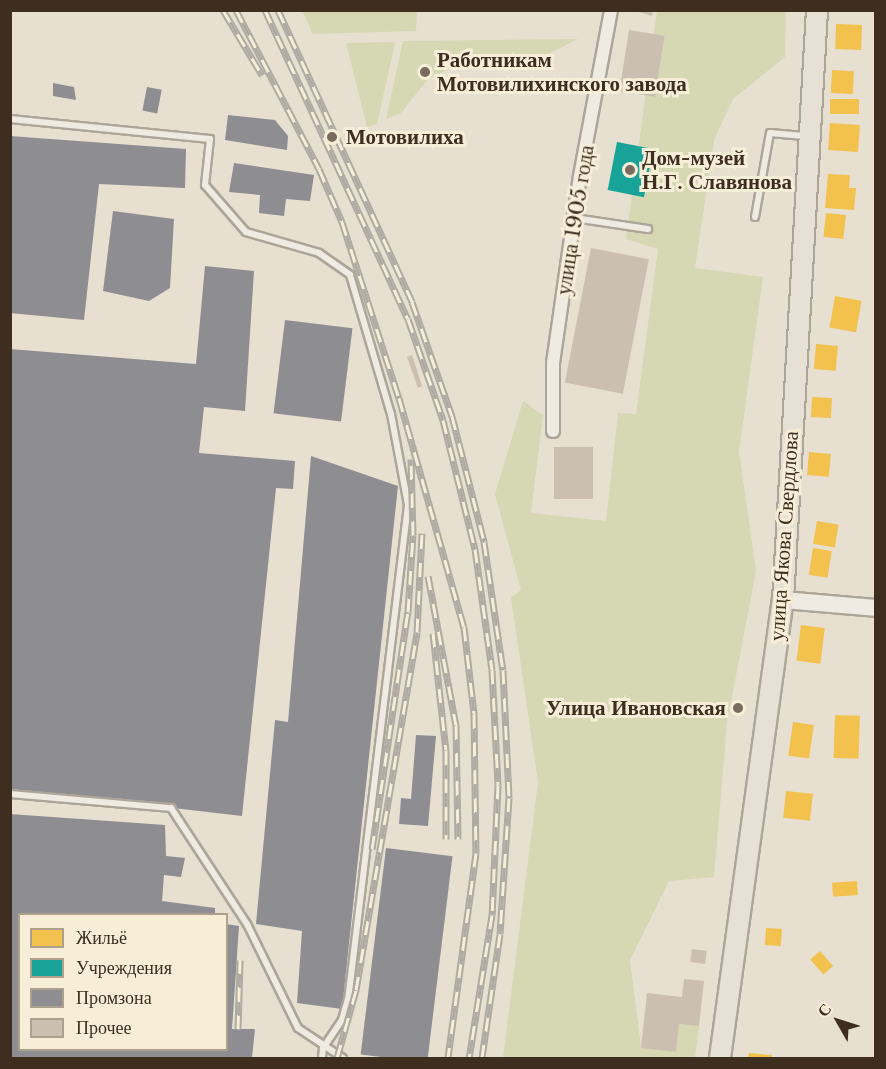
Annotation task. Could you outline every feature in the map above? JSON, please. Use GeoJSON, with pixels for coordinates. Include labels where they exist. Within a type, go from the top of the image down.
{"type":"FeatureCollection","features":[{"type":"Feature","properties":{"kind":"main road","name":"улица Якова Свердлова"},"geometry":{"type":"LineString","coordinates":[[720,1059],[783,600],[807,136],[817,10]]}},
{"type":"Feature","properties":{"kind":"street","name":"улица 1905 года"},"geometry":{"type":"LineString","coordinates":[[552,431],[553,363],[574,218],[611,10]]}},
{"type":"Feature","properties":{"kind":"street"},"geometry":{"type":"LineString","coordinates":[[783,600],[876,608]]}},
{"type":"Feature","properties":{"kind":"lane"},"geometry":{"type":"LineString","coordinates":[[10,119],[210,139],[205,185],[246,232],[319,253],[350,275],[391,414],[408,505],[348,999],[342,1020],[323,1048],[322,1059]]}},
{"type":"Feature","properties":{"kind":"lane"},"geometry":{"type":"LineString","coordinates":[[755,217],[770,133],[807,136]]}},
{"type":"Feature","properties":{"kind":"lane"},"geometry":{"type":"LineString","coordinates":[[574,218],[648,229]]}},
{"type":"Feature","properties":{"kind":"lane"},"geometry":{"type":"LineString","coordinates":[[10,794],[171,808],[247,924],[289,1015],[298,1028],[323,1048],[343,1059]]}},
{"type":"Feature","properties":{"kind":"green space"},"geometry":{"type":"Polygon","coordinates":[[[302,11],[417,11],[416,31],[313,34],[302,11]]]}},
{"type":"Feature","properties":{"kind":"green space"},"geometry":{"type":"Polygon","coordinates":[[[657,11],[786,11],[785,57],[733,99],[714,140],[695,268],[763,277],[739,452],[756,571],[727,723],[714,877],[669,881],[630,960],[641,1047],[676,1052],[679,1024],[699,1026],[695,1058],[503,1058],[538,782],[511,598],[521,590],[495,494],[523,401],[543,415],[531,513],[606,521],[618,413],[636,414],[658,249],[626,239],[657,11]]]}},
{"type":"Feature","properties":{"kind":"green space"},"geometry":{"type":"Polygon","coordinates":[[[578,39],[524,66],[449,69],[428,79],[401,113],[386,119],[403,41],[578,39]]]}},
{"type":"Feature","properties":{"kind":"green space"},"geometry":{"type":"Polygon","coordinates":[[[346,43],[395,43],[377,124],[367,127],[346,43]]]}},
{"type":"Feature","properties":{"kind":"building: Жильё"},"geometry":{"type":"Polygon","coordinates":[[[836,24],[862,25],[861,50],[835,49],[836,24]]]}},
{"type":"Feature","properties":{"kind":"building: Жильё"},"geometry":{"type":"Polygon","coordinates":[[[832,70],[854,71],[853,94],[831,93],[832,70]]]}},
{"type":"Feature","properties":{"kind":"building: Жильё"},"geometry":{"type":"Polygon","coordinates":[[[830,99],[859,99],[859,114],[830,114],[830,99]]]}},
{"type":"Feature","properties":{"kind":"building: Жильё"},"geometry":{"type":"Polygon","coordinates":[[[830,123],[860,125],[858,152],[828,150],[830,123]]]}},
{"type":"Feature","properties":{"kind":"building: Жильё"},"geometry":{"type":"Polygon","coordinates":[[[828,174],[850,175],[849,188],[856,188],[854,210],[825,208],[828,174]]]}},
{"type":"Feature","properties":{"kind":"building: Жильё"},"geometry":{"type":"Polygon","coordinates":[[[826,213],[846,215],[843,239],[823,237],[826,213]]]}},
{"type":"Feature","properties":{"kind":"building: Жильё"},"geometry":{"type":"Polygon","coordinates":[[[835,296],[862,301],[856,332],[829,328],[835,296]]]}},
{"type":"Feature","properties":{"kind":"building: Жильё"},"geometry":{"type":"Polygon","coordinates":[[[816,344],[838,346],[836,371],[814,369],[816,344]]]}},
{"type":"Feature","properties":{"kind":"building: Жильё"},"geometry":{"type":"Polygon","coordinates":[[[812,397],[832,398],[831,418],[811,417],[812,397]]]}},
{"type":"Feature","properties":{"kind":"building: Жильё"},"geometry":{"type":"Polygon","coordinates":[[[809,452],[831,454],[829,477],[807,475],[809,452]]]}},
{"type":"Feature","properties":{"kind":"building: Жильё"},"geometry":{"type":"Polygon","coordinates":[[[817,521],[839,525],[835,547],[813,544],[817,521]]]}},
{"type":"Feature","properties":{"kind":"building: Жильё"},"geometry":{"type":"Polygon","coordinates":[[[813,548],[832,551],[828,578],[809,575],[813,548]]]}},
{"type":"Feature","properties":{"kind":"building: Жильё"},"geometry":{"type":"Polygon","coordinates":[[[801,625],[825,628],[820,664],[797,661],[801,625]]]}},
{"type":"Feature","properties":{"kind":"building: Жильё"},"geometry":{"type":"Polygon","coordinates":[[[835,715],[860,716],[858,759],[833,758],[835,715]]]}},
{"type":"Feature","properties":{"kind":"building: Жильё"},"geometry":{"type":"Polygon","coordinates":[[[793,722],[814,725],[809,759],[788,756],[793,722]]]}},
{"type":"Feature","properties":{"kind":"building: Жильё"},"geometry":{"type":"Polygon","coordinates":[[[786,791],[813,794],[810,821],[783,818],[786,791]]]}},
{"type":"Feature","properties":{"kind":"building: Жильё"},"geometry":{"type":"Polygon","coordinates":[[[857,881],[858,895],[833,897],[832,883],[857,881]]]}},
{"type":"Feature","properties":{"kind":"building: Жильё"},"geometry":{"type":"Polygon","coordinates":[[[766,928],[782,929],[781,946],[765,945],[766,928]]]}},
{"type":"Feature","properties":{"kind":"building: Жильё"},"geometry":{"type":"Polygon","coordinates":[[[820,951],[833,966],[823,975],[810,960],[820,951]]]}},
{"type":"Feature","properties":{"kind":"building: Жильё"},"geometry":{"type":"Polygon","coordinates":[[[749,1053],[772,1055],[772,1058],[748,1058],[749,1053]]]}},
{"type":"Feature","properties":{"kind":"building: Учреждения","name":"Дом-музей Н.Г. Славянова"},"geometry":{"type":"Polygon","coordinates":[[[617,142],[653,149],[644,197],[608,190],[617,142]]]}},
{"type":"Feature","properties":{"kind":"building: Промзона"},"geometry":{"type":"Polygon","coordinates":[[[53,83],[74,87],[76,100],[53,96],[53,83]]]}},
{"type":"Feature","properties":{"kind":"building: Промзона"},"geometry":{"type":"Polygon","coordinates":[[[147,87],[162,90],[157,113],[142,111],[147,87]]]}},
{"type":"Feature","properties":{"kind":"building: Промзона"},"geometry":{"type":"Polygon","coordinates":[[[228,115],[275,120],[288,136],[287,150],[225,140],[228,115]]]}},
{"type":"Feature","properties":{"kind":"building: Промзона"},"geometry":{"type":"Polygon","coordinates":[[[10,136],[186,149],[185,188],[99,184],[84,320],[10,313],[10,136]]]}},
{"type":"Feature","properties":{"kind":"building: Промзона"},"geometry":{"type":"Polygon","coordinates":[[[234,163],[314,175],[310,201],[286,199],[284,216],[259,213],[260,195],[229,192],[234,163]]]}},
{"type":"Feature","properties":{"kind":"building: Промзона"},"geometry":{"type":"Polygon","coordinates":[[[113,211],[174,219],[170,288],[149,301],[103,291],[113,211]]]}},
{"type":"Feature","properties":{"kind":"building: Промзона"},"geometry":{"type":"Polygon","coordinates":[[[205,266],[254,271],[245,411],[204,407],[199,453],[295,461],[293,489],[276,488],[242,816],[10,789],[10,349],[196,364],[205,266]]]}},
{"type":"Feature","properties":{"kind":"building: Промзона"},"geometry":{"type":"Polygon","coordinates":[[[285,320],[352,328],[341,422],[274,413],[285,320]]]}},
{"type":"Feature","properties":{"kind":"building: Промзона"},"geometry":{"type":"Polygon","coordinates":[[[311,456],[398,486],[342,1009],[297,1003],[302,931],[256,924],[275,720],[288,722],[311,456]]]}},
{"type":"Feature","properties":{"kind":"building: Промзона"},"geometry":{"type":"Polygon","coordinates":[[[416,735],[436,736],[428,826],[399,824],[401,798],[411,799],[416,735]]]}},
{"type":"Feature","properties":{"kind":"building: Промзона"},"geometry":{"type":"Polygon","coordinates":[[[10,814],[165,825],[166,856],[185,858],[181,877],[164,875],[162,901],[215,908],[215,913],[18,913],[18,1051],[228,1051],[228,924],[239,926],[232,1029],[255,1029],[252,1058],[10,1058],[10,814]]]}},
{"type":"Feature","properties":{"kind":"building: Промзона"},"geometry":{"type":"Polygon","coordinates":[[[386,848],[453,856],[428,1058],[390,1058],[361,1054],[386,848]]]}},
{"type":"Feature","properties":{"kind":"building: Прочее"},"geometry":{"type":"Polygon","coordinates":[[[633,10],[653,10],[652,16],[633,10]]]}},
{"type":"Feature","properties":{"kind":"building: Прочее"},"geometry":{"type":"Polygon","coordinates":[[[629,30],[665,36],[655,97],[619,91],[629,30]]]}},
{"type":"Feature","properties":{"kind":"building: Прочее"},"geometry":{"type":"Polygon","coordinates":[[[591,248],[649,259],[623,394],[565,382],[591,248]]]}},
{"type":"Feature","properties":{"kind":"building: Прочее"},"geometry":{"type":"Polygon","coordinates":[[[412,355],[422,386],[418,388],[407,357],[412,355]]]}},
{"type":"Feature","properties":{"kind":"building: Прочее"},"geometry":{"type":"Polygon","coordinates":[[[554,447],[593,447],[593,499],[554,499],[554,447]]]}},
{"type":"Feature","properties":{"kind":"building: Прочее"},"geometry":{"type":"Polygon","coordinates":[[[692,949],[707,951],[705,964],[690,962],[692,949]]]}},
{"type":"Feature","properties":{"kind":"building: Прочее"},"geometry":{"type":"Polygon","coordinates":[[[684,979],[704,981],[699,1026],[679,1024],[676,1052],[641,1048],[647,993],[682,997],[684,979]]]}},
{"type":"Feature","properties":{"kind":"railway"},"geometry":{"type":"LineString","coordinates":[[223,10],[262,75]]}},
{"type":"Feature","properties":{"kind":"railway"},"geometry":{"type":"LineString","coordinates":[[236,10],[319,169],[342,222],[399,398],[464,627],[474,714],[476,853],[448,1058]]}},
{"type":"Feature","properties":{"kind":"railway"},"geometry":{"type":"LineString","coordinates":[[265,10],[408,319],[443,420],[475,549],[492,670],[498,785],[492,915],[469,1058]]}},
{"type":"Feature","properties":{"kind":"railway"},"geometry":{"type":"LineString","coordinates":[[278,10],[412,302],[452,416],[484,542],[503,670],[509,798],[500,934],[482,1058]]}},
{"type":"Feature","properties":{"kind":"railway"},"geometry":{"type":"LineString","coordinates":[[372,849],[408,612],[413,535],[411,459]]}},
{"type":"Feature","properties":{"kind":"railway"},"geometry":{"type":"LineString","coordinates":[[337,1058],[356,990],[417,632],[422,533]]}},
{"type":"Feature","properties":{"kind":"railway"},"geometry":{"type":"LineString","coordinates":[[428,576],[456,725],[458,839]]}},
{"type":"Feature","properties":{"kind":"railway"},"geometry":{"type":"LineString","coordinates":[[433,633],[446,750],[446,839]]}},
{"type":"Feature","properties":{"kind":"railway"},"geometry":{"type":"LineString","coordinates":[[238,1029],[240,960]]}},
{"type":"Feature","properties":{"kind":"place","name":"Работникам Мотовилихинского завода"},"geometry":{"type":"Point","coordinates":[425,72]}},
{"type":"Feature","properties":{"kind":"place","name":"Мотовилиха"},"geometry":{"type":"Point","coordinates":[332,137]}},
{"type":"Feature","properties":{"kind":"place","name":"Дом-музей Н.Г. Славянова"},"geometry":{"type":"Point","coordinates":[630,170]}},
{"type":"Feature","properties":{"kind":"place","name":"Улица Ивановская"},"geometry":{"type":"Point","coordinates":[738,708]}}]}
